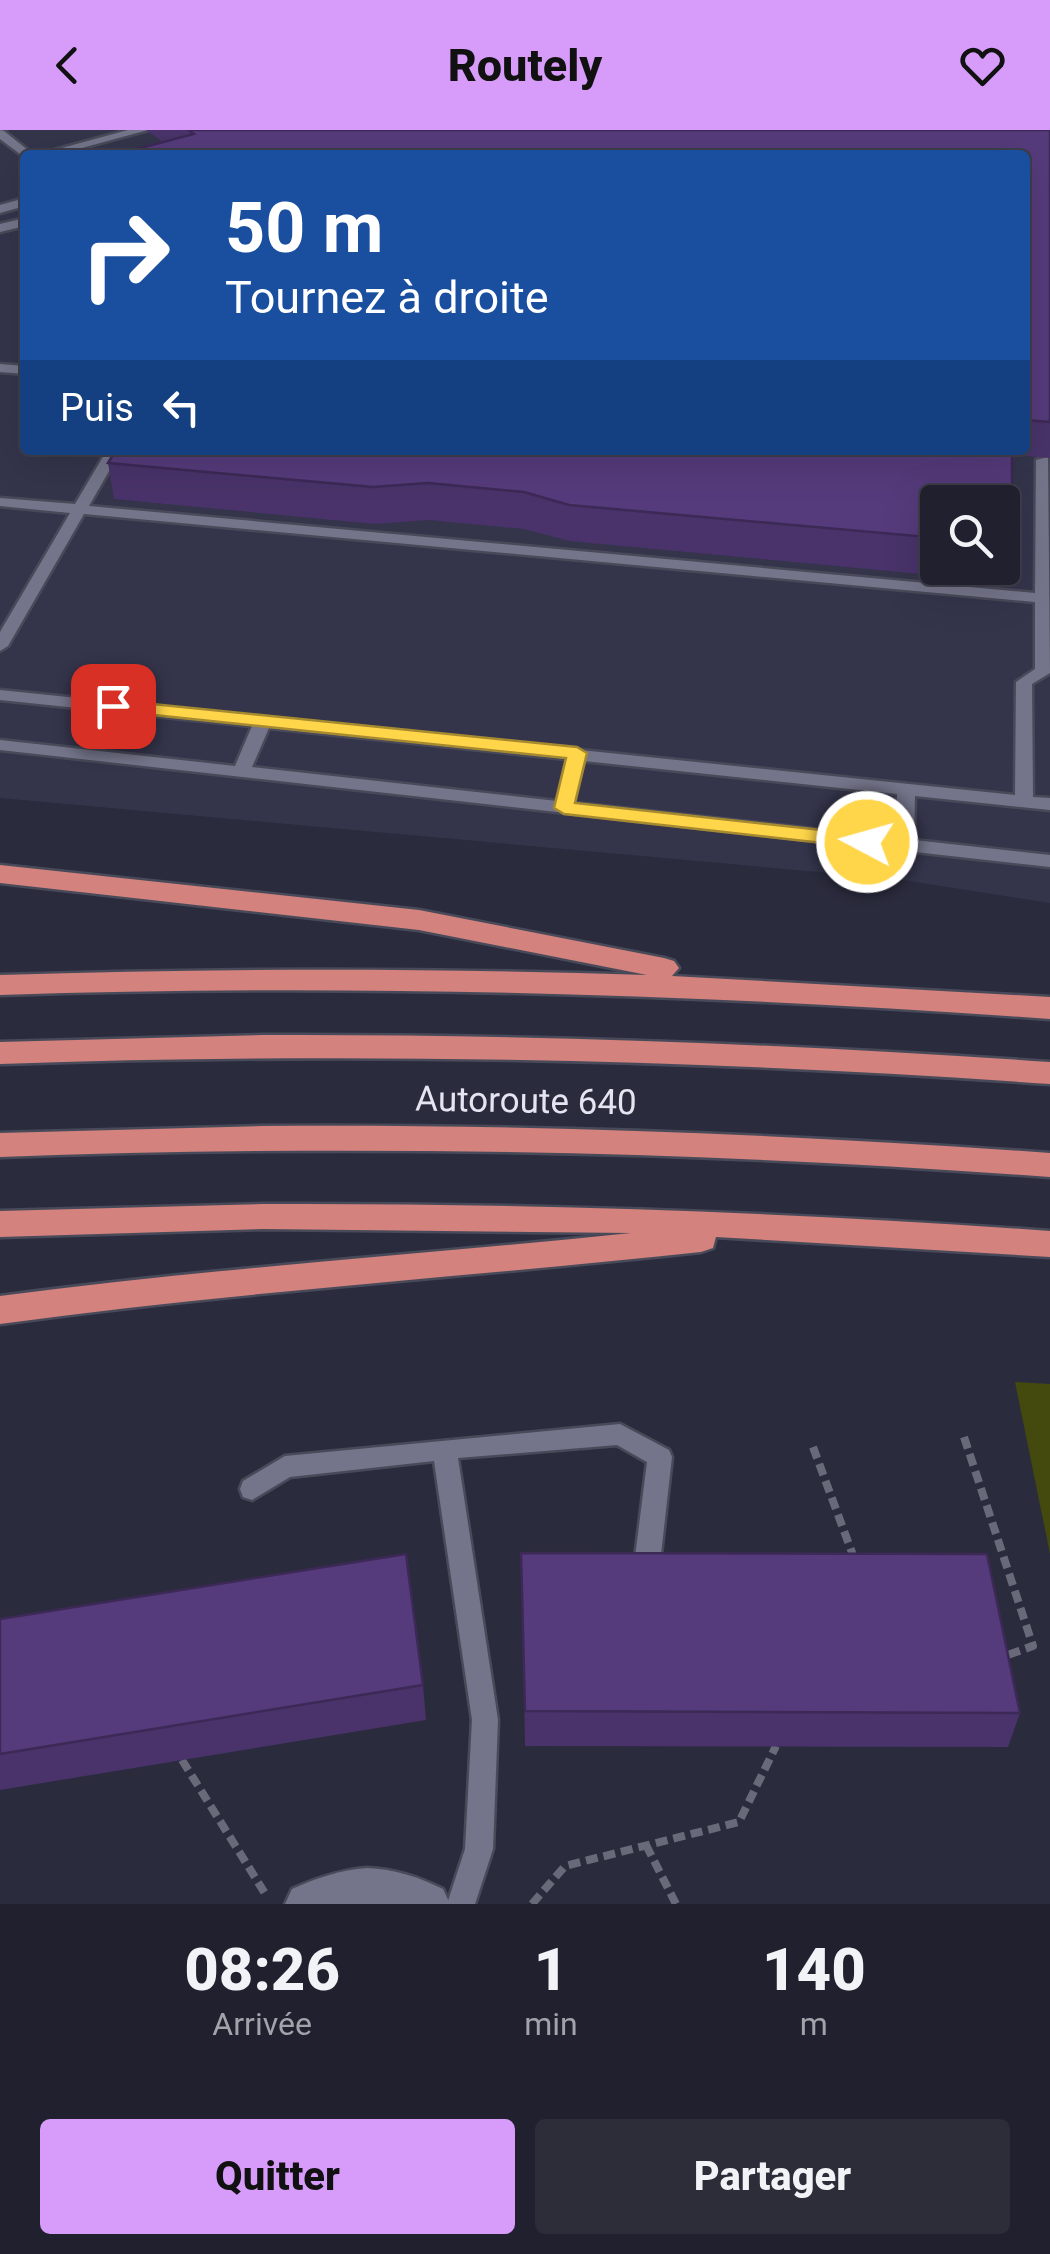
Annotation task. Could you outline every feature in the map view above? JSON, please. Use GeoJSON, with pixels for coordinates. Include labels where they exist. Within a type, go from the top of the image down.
{"type":"FeatureCollection","features":[{"type":"Feature","properties":{"kind":"highway"},"geometry":{"type":"LineString","coordinates":[[0,874],[419,920],[770,988]]}},
{"type":"Feature","properties":{"kind":"highway"},"geometry":{"type":"LineString","coordinates":[[0,985],[413,977],[770,988],[1050,1008]]}},
{"type":"Feature","properties":{"kind":"highway","name":"Autoroute 640"},"geometry":{"type":"LineString","coordinates":[[0,1053],[281,1046],[523,1048],[787,1056],[1050,1072]]}},
{"type":"Feature","properties":{"kind":"highway","name":"Autoroute 640"},"geometry":{"type":"LineString","coordinates":[[0,1145],[313,1137],[570,1138],[864,1151],[1050,1165]]}},
{"type":"Feature","properties":{"kind":"highway"},"geometry":{"type":"LineString","coordinates":[[0,1224],[380,1215],[809,1228],[1050,1244]]}},
{"type":"Feature","properties":{"kind":"highway"},"geometry":{"type":"LineString","coordinates":[[0,1310],[180,1286],[416,1269],[809,1228]]}},
{"type":"Feature","properties":{"kind":"street"},"geometry":{"type":"LineString","coordinates":[[307,1904],[322,1896],[369,1889],[416,1897],[428,1904]]}},
{"type":"Feature","properties":{"kind":"lane"},"geometry":{"type":"LineString","coordinates":[[74,130],[102,150]]}},
{"type":"Feature","properties":{"kind":"lane"},"geometry":{"type":"LineString","coordinates":[[63,150],[142,130]]}},
{"type":"Feature","properties":{"kind":"lane"},"geometry":{"type":"LineString","coordinates":[[0,133],[22,150]]}},
{"type":"Feature","properties":{"kind":"lane"},"geometry":{"type":"LineString","coordinates":[[0,646],[111,455]]}},
{"type":"Feature","properties":{"kind":"lane"},"geometry":{"type":"LineString","coordinates":[[1024,801],[1024,682],[1047,671],[1044,460]]}},
{"type":"Feature","properties":{"kind":"lane"},"geometry":{"type":"LineString","coordinates":[[0,502],[1043,598]]}},
{"type":"Feature","properties":{"kind":"lane"},"geometry":{"type":"LineString","coordinates":[[0,695],[1050,804]]}},
{"type":"Feature","properties":{"kind":"lane"},"geometry":{"type":"LineString","coordinates":[[241,772],[263,721]]}},
{"type":"Feature","properties":{"kind":"lane"},"geometry":{"type":"LineString","coordinates":[[0,745],[1050,862]]}},
{"type":"Feature","properties":{"kind":"lane"},"geometry":{"type":"LineString","coordinates":[[564,808],[577,753]]}},
{"type":"Feature","properties":{"kind":"lane"},"geometry":{"type":"LineString","coordinates":[[905,846],[906,788]]}},
{"type":"Feature","properties":{"kind":"lane"},"geometry":{"type":"LineString","coordinates":[[252,1489],[284,1466],[620,1434],[660,1457],[644,1590]]}},
{"type":"Feature","properties":{"kind":"lane"},"geometry":{"type":"LineString","coordinates":[[444,1449],[485,1720],[479,1849],[461,1904]]}},
{"type":"Feature","properties":{"kind":"path"},"geometry":{"type":"LineString","coordinates":[[964,1437],[1033,1646],[990,1660]]}},
{"type":"Feature","properties":{"kind":"path"},"geometry":{"type":"LineString","coordinates":[[813,1447],[859,1572]]}},
{"type":"Feature","properties":{"kind":"path"},"geometry":{"type":"LineString","coordinates":[[532,1904],[565,1866],[738,1822],[776,1746]]}},
{"type":"Feature","properties":{"kind":"path"},"geometry":{"type":"LineString","coordinates":[[182,1760],[271,1904]]}},
{"type":"Feature","properties":{"kind":"path"},"geometry":{"type":"LineString","coordinates":[[646,1846],[676,1904]]}},
{"type":"Feature","properties":{"kind":"shaded area"},"geometry":{"type":"Polygon","coordinates":[[[0,130],[1050,130],[1050,903],[896,879],[0,798],[0,130]]]}},
{"type":"Feature","properties":{"kind":"green space"},"geometry":{"type":"Polygon","coordinates":[[[1015,1382],[1050,1384],[1050,1554],[1015,1382]]]}},
{"type":"Feature","properties":{"kind":"building"},"geometry":{"type":"Polygon","coordinates":[[[189,130],[1050,130],[1050,422],[1030,420],[1030,150],[133,150],[194,134],[189,130]]]}},
{"type":"Feature","properties":{"kind":"building"},"geometry":{"type":"Polygon","coordinates":[[[113,455],[1012,455],[1012,485],[920,485],[920,536],[569,505],[524,492],[428,483],[373,487],[108,463],[113,455]]]}},
{"type":"Feature","properties":{"kind":"building"},"geometry":{"type":"Polygon","coordinates":[[[521,1553],[987,1554],[1020,1713],[525,1711],[521,1553]]]}},
{"type":"Feature","properties":{"kind":"building"},"geometry":{"type":"Polygon","coordinates":[[[406,1554],[423,1685],[0,1754],[0,1619],[406,1554]]]}},
{"type":"Feature","properties":{"kind":"route"},"geometry":{"type":"LineString","coordinates":[[113,706],[577,753],[564,808],[867,842]]}}]}
